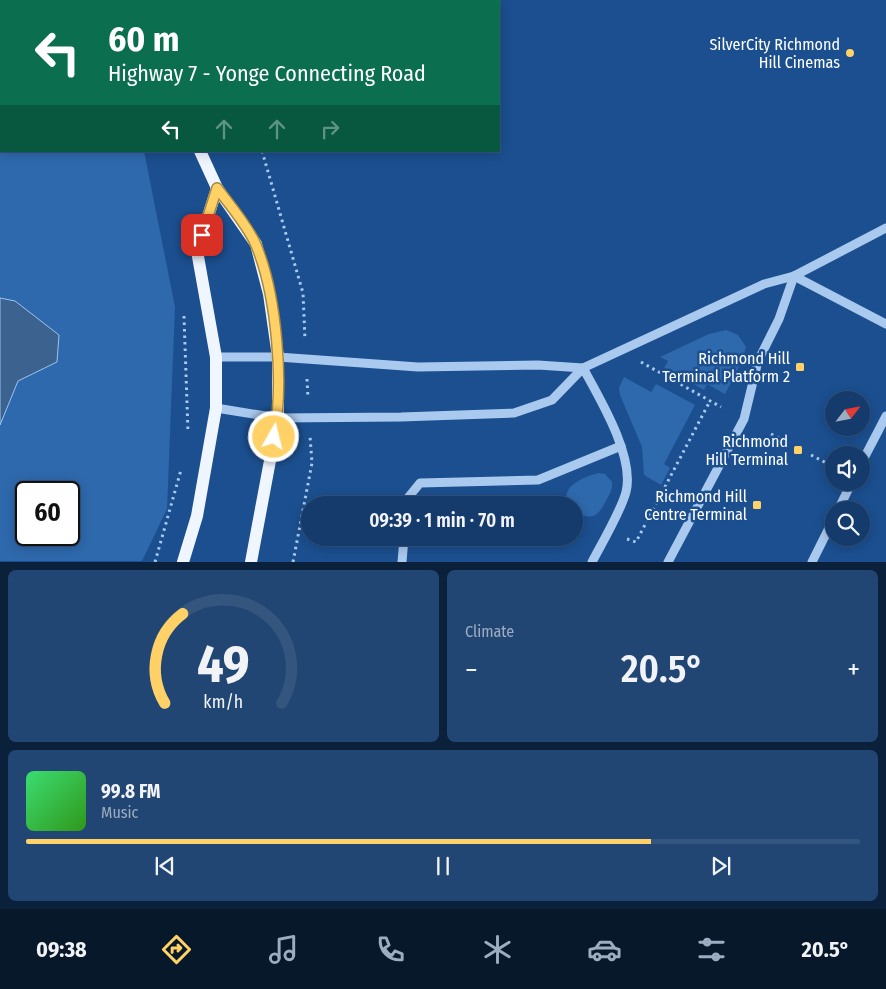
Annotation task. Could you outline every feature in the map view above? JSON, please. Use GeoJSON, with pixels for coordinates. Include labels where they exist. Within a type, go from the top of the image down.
{"type":"FeatureCollection","features":[{"type":"Feature","properties":{"kind":"main road"},"geometry":{"type":"LineString","coordinates":[[200,152],[217,188],[256,244],[269,294],[278,357],[278,418],[251,562]]}},
{"type":"Feature","properties":{"kind":"main road"},"geometry":{"type":"LineString","coordinates":[[183,562],[197,516],[216,408],[216,357],[197,251],[217,188]]}},
{"type":"Feature","properties":{"kind":"lane"},"geometry":{"type":"LineString","coordinates":[[216,408],[278,418],[401,417],[514,413],[552,400],[583,368],[764,284],[794,276],[886,228]]}},
{"type":"Feature","properties":{"kind":"lane"},"geometry":{"type":"LineString","coordinates":[[794,276],[885,324]]}},
{"type":"Feature","properties":{"kind":"lane"},"geometry":{"type":"LineString","coordinates":[[668,562],[744,419],[758,361],[779,319],[794,276]]}},
{"type":"Feature","properties":{"kind":"lane"},"geometry":{"type":"LineString","coordinates":[[216,357],[278,357],[418,367],[538,366],[583,368]]}},
{"type":"Feature","properties":{"kind":"lane"},"geometry":{"type":"LineString","coordinates":[[583,368],[603,404],[625,454],[626,492],[592,562]]}},
{"type":"Feature","properties":{"kind":"lane"},"geometry":{"type":"LineString","coordinates":[[870,447],[886,416]]}},
{"type":"Feature","properties":{"kind":"lane"},"geometry":{"type":"LineString","coordinates":[[409,496],[420,483],[538,480],[621,446]]}},
{"type":"Feature","properties":{"kind":"lane"},"geometry":{"type":"LineString","coordinates":[[812,562],[825,536]]}},
{"type":"Feature","properties":{"kind":"lane"},"geometry":{"type":"LineString","coordinates":[[402,562],[403,546]]}},
{"type":"Feature","properties":{"kind":"path"},"geometry":{"type":"LineString","coordinates":[[262,152],[303,293]]}},
{"type":"Feature","properties":{"kind":"path"},"geometry":{"type":"LineString","coordinates":[[184,312],[188,442]]}},
{"type":"Feature","properties":{"kind":"path"},"geometry":{"type":"LineString","coordinates":[[620,351],[721,407]]}},
{"type":"Feature","properties":{"kind":"path"},"geometry":{"type":"LineString","coordinates":[[636,542],[710,401]]}},
{"type":"Feature","properties":{"kind":"path"},"geometry":{"type":"LineString","coordinates":[[771,434],[781,439]]}},
{"type":"Feature","properties":{"kind":"path"},"geometry":{"type":"LineString","coordinates":[[811,455],[825,462]]}},
{"type":"Feature","properties":{"kind":"path"},"geometry":{"type":"LineString","coordinates":[[156,562],[183,461]]}},
{"type":"Feature","properties":{"kind":"path"},"geometry":{"type":"LineString","coordinates":[[293,562],[312,463]]}},
{"type":"Feature","properties":{"kind":"shaded area"},"geometry":{"type":"Polygon","coordinates":[[[0,152],[144,152],[175,307],[167,509],[142,561],[0,561],[0,152]]]}},
{"type":"Feature","properties":{"kind":"shaded area"},"geometry":{"type":"Polygon","coordinates":[[[0,298],[15,301],[59,335],[57,362],[18,381],[0,425],[0,298]]]}},
{"type":"Feature","properties":{"kind":"shaded area"},"geometry":{"type":"Polygon","coordinates":[[[726,330],[738,335],[746,347],[741,363],[725,394],[707,384],[704,390],[664,368],[668,361],[660,357],[709,334],[726,330]]]}},
{"type":"Feature","properties":{"kind":"shaded area"},"geometry":{"type":"Polygon","coordinates":[[[624,377],[651,392],[656,384],[695,405],[664,464],[670,468],[661,485],[644,475],[642,447],[620,395],[619,388],[624,377]]]}},
{"type":"Feature","properties":{"kind":"shaded area"},"geometry":{"type":"Polygon","coordinates":[[[599,473],[605,474],[612,482],[611,490],[600,511],[589,517],[583,515],[583,496],[567,496],[570,488],[575,483],[599,473]]]}},
{"type":"Feature","properties":{"kind":"place","name":"SilverCity Richmond Hill Cinemas"},"geometry":{"type":"Point","coordinates":[850,53]}},
{"type":"Feature","properties":{"kind":"place","name":"Richmond Hill Terminal Platform 2"},"geometry":{"type":"Point","coordinates":[800,367]}},
{"type":"Feature","properties":{"kind":"place","name":"Richmond Hill Terminal"},"geometry":{"type":"Point","coordinates":[798,450]}},
{"type":"Feature","properties":{"kind":"place","name":"Richmond Hill Centre Terminal"},"geometry":{"type":"Point","coordinates":[757,505]}},
{"type":"Feature","properties":{"kind":"route"},"geometry":{"type":"LineString","coordinates":[[202,235],[217,188],[256,244],[269,294],[278,357],[278,418],[274,437]]}}]}
